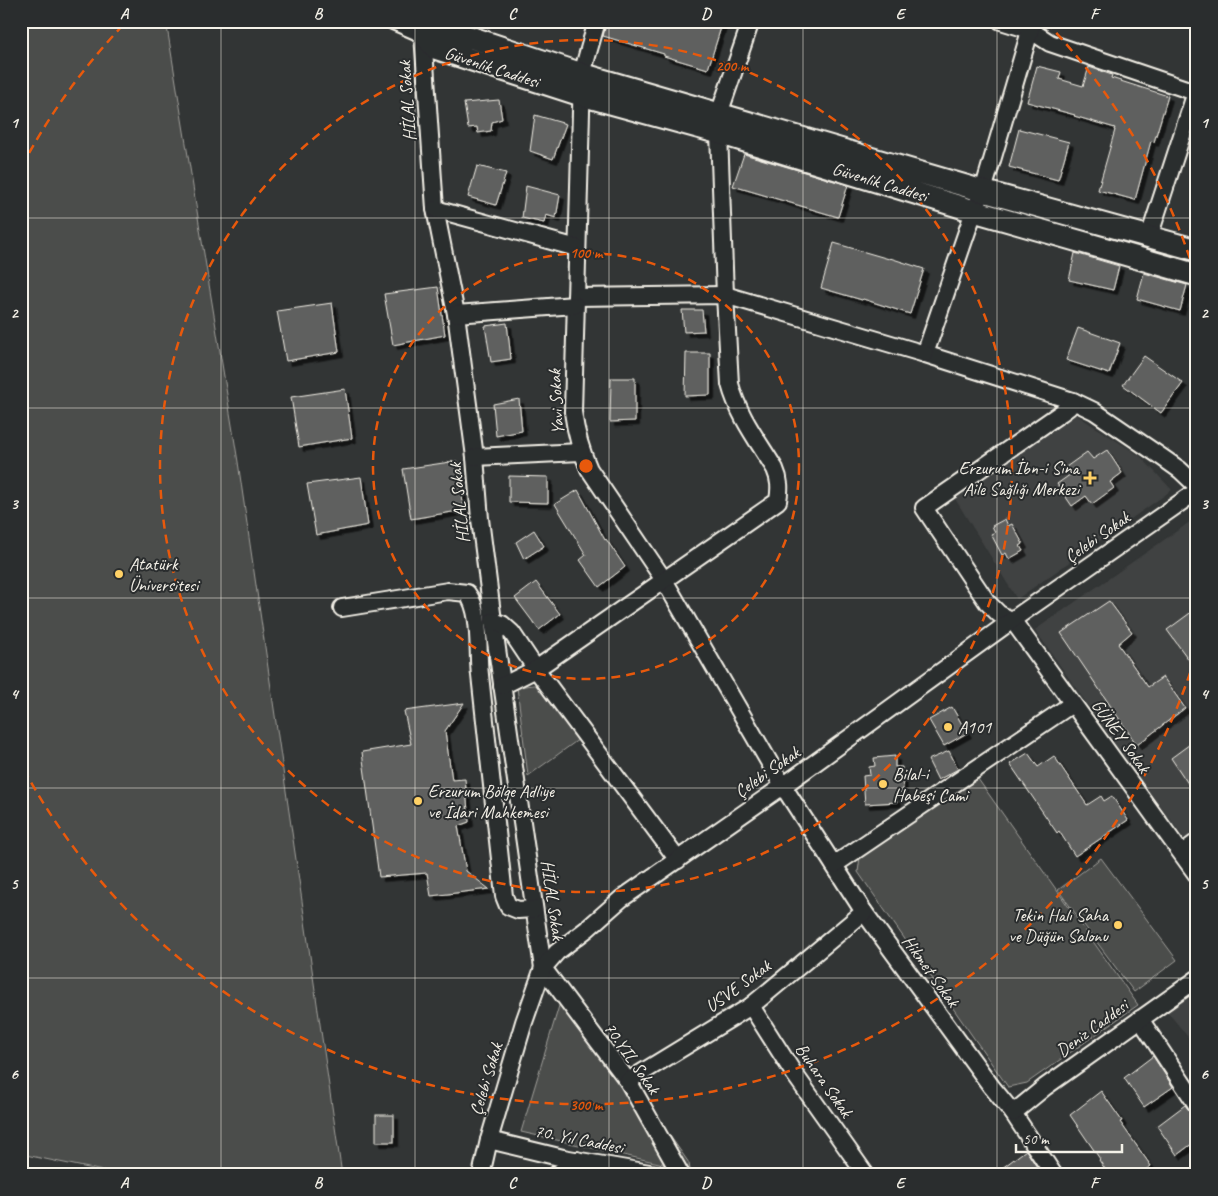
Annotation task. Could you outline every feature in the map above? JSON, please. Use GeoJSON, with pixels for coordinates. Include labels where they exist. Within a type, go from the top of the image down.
{"type":"FeatureCollection","features":[{"type":"Feature","properties":{"kind":"main road","name":"Güvenlik Caddesi"},"geometry":{"type":"LineString","coordinates":[[1197,250],[983,191],[719,124],[581,95],[435,48],[424,34],[439,29],[472,38],[582,74],[719,124],[974,211],[1197,275]]}},
{"type":"Feature","properties":{"kind":"street"},"geometry":{"type":"LineString","coordinates":[[393,21],[424,34]]}},
{"type":"Feature","properties":{"kind":"street","name":"Yavi Sokak"},"geometry":{"type":"LineString","coordinates":[[597,21],[582,74],[573,412],[576,433],[581,452],[589,469],[664,580],[783,786]]}},
{"type":"Feature","properties":{"kind":"street"},"geometry":{"type":"LineString","coordinates":[[502,686],[536,669],[778,501],[779,478],[775,468],[739,411],[730,384],[724,295],[719,124],[751,21]]}},
{"type":"Feature","properties":{"kind":"street"},"geometry":{"type":"LineString","coordinates":[[1001,21],[1032,26],[1050,43],[1196,90],[1150,237]]}},
{"type":"Feature","properties":{"kind":"street"},"geometry":{"type":"LineString","coordinates":[[925,354],[974,211],[983,191],[1032,26]]}},
{"type":"Feature","properties":{"kind":"street","name":"HİLAL Sokak"},"geometry":{"type":"LineString","coordinates":[[424,34],[435,209],[456,314],[475,457],[480,519],[493,621],[542,968]]}},
{"type":"Feature","properties":{"kind":"street"},"geometry":{"type":"LineString","coordinates":[[435,209],[577,248]]}},
{"type":"Feature","properties":{"kind":"street"},"geometry":{"type":"LineString","coordinates":[[456,314],[576,301],[724,295],[925,354],[1073,401],[1094,411],[1163,458],[1180,470],[1197,486]]}},
{"type":"Feature","properties":{"kind":"street"},"geometry":{"type":"LineString","coordinates":[[1013,621],[999,614],[987,602],[924,508],[1062,413],[1073,401]]}},
{"type":"Feature","properties":{"kind":"street"},"geometry":{"type":"LineString","coordinates":[[475,457],[581,452]]}},
{"type":"Feature","properties":{"kind":"street","name":"Çelebi Sokak"},"geometry":{"type":"LineString","coordinates":[[481,1175],[489,1140],[542,968],[557,952],[621,899],[1197,491]]}},
{"type":"Feature","properties":{"kind":"street"},"geometry":{"type":"LineString","coordinates":[[342,608],[448,591],[467,593],[473,600],[504,896],[508,906],[518,910],[534,909]]}},
{"type":"Feature","properties":{"kind":"street"},"geometry":{"type":"LineString","coordinates":[[493,621],[507,628],[678,860]]}},
{"type":"Feature","properties":{"kind":"street","name":"GÜNEY Sokak"},"geometry":{"type":"LineString","coordinates":[[1013,621],[1197,876]]}},
{"type":"Feature","properties":{"kind":"street"},"geometry":{"type":"LineString","coordinates":[[834,865],[1072,704]]}},
{"type":"Feature","properties":{"kind":"street","name":"Hikmet Sokak"},"geometry":{"type":"LineString","coordinates":[[783,786],[864,912],[991,1086],[1013,1113],[1054,1175]]}},
{"type":"Feature","properties":{"kind":"street"},"geometry":{"type":"LineString","coordinates":[[1182,854],[1197,842]]}},
{"type":"Feature","properties":{"kind":"street","name":"USVE Sokak"},"geometry":{"type":"LineString","coordinates":[[628,1081],[750,1006],[864,912]]}},
{"type":"Feature","properties":{"kind":"street","name":"70.YIL Sokak"},"geometry":{"type":"LineString","coordinates":[[542,968],[628,1081],[682,1175]]}},
{"type":"Feature","properties":{"kind":"street","name":"Deniz Caddesi"},"geometry":{"type":"LineString","coordinates":[[1013,1113],[1045,1087],[1197,979]]}},
{"type":"Feature","properties":{"kind":"street","name":"Buhara Sokak"},"geometry":{"type":"LineString","coordinates":[[750,1006],[793,1072],[866,1175]]}},
{"type":"Feature","properties":{"kind":"street"},"geometry":{"type":"LineString","coordinates":[[1140,1019],[1197,1105]]}},
{"type":"Feature","properties":{"kind":"street","name":"70. Yıl Caddesi"},"geometry":{"type":"LineString","coordinates":[[489,1140],[563,1158],[661,1175]]}},
{"type":"Feature","properties":{"kind":"street"},"geometry":{"type":"LineString","coordinates":[[556,1175],[577,1160]]}},
{"type":"Feature","properties":{"kind":"shaded area","name":"Atatürk Üniversitesi"},"geometry":{"type":"Polygon","coordinates":[[[21,21],[166,21],[238,462],[342,1175],[122,1175],[21,1154],[21,21]]]}},
{"type":"Feature","properties":{"kind":"shaded area"},"geometry":{"type":"Polygon","coordinates":[[[1075,414],[1140,456],[1172,490],[1017,599],[954,497],[1075,414]]]}},
{"type":"Feature","properties":{"kind":"shaded area"},"geometry":{"type":"Polygon","coordinates":[[[1197,517],[1197,834],[1187,842],[1137,775],[1035,630],[1197,517]]]}},
{"type":"Feature","properties":{"kind":"shaded area"},"geometry":{"type":"Polygon","coordinates":[[[542,684],[582,737],[528,776],[517,687],[542,684]]]}},
{"type":"Feature","properties":{"kind":"shaded area"},"geometry":{"type":"Polygon","coordinates":[[[978,779],[1138,1005],[1027,1083],[1008,1087],[858,872],[860,857],[978,779]]]}},
{"type":"Feature","properties":{"kind":"shaded area","name":"Tekin Halı Saha ve Düğün Salonu"},"geometry":{"type":"Polygon","coordinates":[[[1101,858],[1177,960],[1134,992],[1058,890],[1101,858]]]}},
{"type":"Feature","properties":{"kind":"shaded area"},"geometry":{"type":"Polygon","coordinates":[[[565,986],[689,1163],[690,1170],[521,1132],[565,986]]]}},
{"type":"Feature","properties":{"kind":"shaded area"},"geometry":{"type":"Polygon","coordinates":[[[1197,989],[1197,1048],[1166,1010],[1197,989]]]}},
{"type":"Feature","properties":{"kind":"building"},"geometry":{"type":"Polygon","coordinates":[[[607,21],[723,21],[708,69],[603,36],[607,21]]]}},
{"type":"Feature","properties":{"kind":"building"},"geometry":{"type":"Polygon","coordinates":[[[1037,66],[1061,72],[1059,79],[1083,86],[1089,67],[1112,75],[1111,78],[1168,96],[1154,142],[1151,141],[1135,200],[1098,190],[1115,128],[1027,102],[1037,66]]]}},
{"type":"Feature","properties":{"kind":"building"},"geometry":{"type":"Polygon","coordinates":[[[499,100],[502,119],[492,122],[491,131],[478,133],[477,127],[468,128],[464,103],[499,100]]]}},
{"type":"Feature","properties":{"kind":"building"},"geometry":{"type":"Polygon","coordinates":[[[535,115],[566,124],[553,159],[530,151],[535,115]]]}},
{"type":"Feature","properties":{"kind":"building"},"geometry":{"type":"Polygon","coordinates":[[[1019,129],[1069,142],[1058,180],[1009,167],[1019,129]]]}},
{"type":"Feature","properties":{"kind":"building"},"geometry":{"type":"Polygon","coordinates":[[[744,154],[848,185],[838,217],[733,186],[744,154]]]}},
{"type":"Feature","properties":{"kind":"building"},"geometry":{"type":"Polygon","coordinates":[[[477,166],[506,173],[496,205],[468,197],[477,166]]]}},
{"type":"Feature","properties":{"kind":"building"},"geometry":{"type":"Polygon","coordinates":[[[526,186],[560,195],[556,218],[546,215],[544,223],[522,218],[526,186]]]}},
{"type":"Feature","properties":{"kind":"building"},"geometry":{"type":"Polygon","coordinates":[[[834,243],[924,269],[910,314],[821,288],[834,243]]]}},
{"type":"Feature","properties":{"kind":"building"},"geometry":{"type":"Polygon","coordinates":[[[1075,253],[1119,266],[1113,290],[1069,280],[1075,253]]]}},
{"type":"Feature","properties":{"kind":"building"},"geometry":{"type":"Polygon","coordinates":[[[1144,273],[1187,285],[1180,311],[1137,299],[1144,273]]]}},
{"type":"Feature","properties":{"kind":"building"},"geometry":{"type":"Polygon","coordinates":[[[438,287],[445,335],[393,345],[384,294],[438,287]]]}},
{"type":"Feature","properties":{"kind":"building"},"geometry":{"type":"Polygon","coordinates":[[[332,303],[339,352],[286,361],[277,311],[332,303]]]}},
{"type":"Feature","properties":{"kind":"building"},"geometry":{"type":"Polygon","coordinates":[[[682,310],[702,310],[704,331],[684,332],[682,310]]]}},
{"type":"Feature","properties":{"kind":"building"},"geometry":{"type":"Polygon","coordinates":[[[507,323],[511,359],[491,362],[485,326],[507,323]]]}},
{"type":"Feature","properties":{"kind":"building"},"geometry":{"type":"Polygon","coordinates":[[[1078,328],[1120,343],[1109,374],[1066,360],[1078,328]]]}},
{"type":"Feature","properties":{"kind":"building"},"geometry":{"type":"Polygon","coordinates":[[[686,353],[710,353],[710,395],[685,396],[686,353]]]}},
{"type":"Feature","properties":{"kind":"building"},"geometry":{"type":"Polygon","coordinates":[[[1144,356],[1183,383],[1161,413],[1123,385],[1144,356]]]}},
{"type":"Feature","properties":{"kind":"building"},"geometry":{"type":"Polygon","coordinates":[[[611,378],[635,378],[635,421],[610,422],[611,378]]]}},
{"type":"Feature","properties":{"kind":"building"},"geometry":{"type":"Polygon","coordinates":[[[345,389],[352,438],[299,447],[291,397],[345,389]]]}},
{"type":"Feature","properties":{"kind":"building"},"geometry":{"type":"Polygon","coordinates":[[[519,399],[522,431],[496,436],[493,404],[519,399]]]}},
{"type":"Feature","properties":{"kind":"building","name":"Erzurum İbn-i Sina Aile Sağlığı Merkezi"},"geometry":{"type":"Polygon","coordinates":[[[1107,450],[1122,473],[1110,482],[1114,488],[1092,504],[1086,496],[1072,506],[1057,484],[1071,474],[1066,467],[1087,452],[1093,459],[1107,450]]]}},
{"type":"Feature","properties":{"kind":"building"},"geometry":{"type":"Polygon","coordinates":[[[457,461],[464,510],[411,519],[403,469],[457,461]]]}},
{"type":"Feature","properties":{"kind":"building"},"geometry":{"type":"Polygon","coordinates":[[[509,476],[548,477],[548,503],[509,502],[509,476]]]}},
{"type":"Feature","properties":{"kind":"building"},"geometry":{"type":"Polygon","coordinates":[[[361,477],[368,525],[316,535],[307,484],[361,477]]]}},
{"type":"Feature","properties":{"kind":"building"},"geometry":{"type":"Polygon","coordinates":[[[578,490],[605,540],[625,567],[599,587],[580,560],[586,555],[555,504],[578,490]]]}},
{"type":"Feature","properties":{"kind":"building"},"geometry":{"type":"Polygon","coordinates":[[[1005,519],[1008,526],[1012,524],[1023,544],[1020,546],[1023,551],[1009,559],[1006,553],[1002,555],[991,534],[995,532],[992,526],[1005,519]]]}},
{"type":"Feature","properties":{"kind":"building"},"geometry":{"type":"Polygon","coordinates":[[[534,530],[544,546],[524,559],[516,542],[534,530]]]}},
{"type":"Feature","properties":{"kind":"building"},"geometry":{"type":"Polygon","coordinates":[[[536,582],[560,614],[539,630],[515,598],[536,582]]]}},
{"type":"Feature","properties":{"kind":"building"},"geometry":{"type":"Polygon","coordinates":[[[1109,601],[1132,632],[1118,644],[1148,687],[1163,677],[1185,708],[1137,745],[1061,633],[1109,601]]]}},
{"type":"Feature","properties":{"kind":"building"},"geometry":{"type":"Polygon","coordinates":[[[1197,608],[1197,671],[1167,630],[1197,608]]]}},
{"type":"Feature","properties":{"kind":"building","name":"Erzurum Bölge Adliye ve İdari Mahkemesi"},"geometry":{"type":"Polygon","coordinates":[[[464,703],[445,731],[452,780],[465,779],[469,822],[458,826],[466,871],[489,889],[431,896],[427,873],[379,877],[362,752],[411,744],[404,711],[464,703]]]}},
{"type":"Feature","properties":{"kind":"building","name":"A101"},"geometry":{"type":"Polygon","coordinates":[[[952,707],[967,733],[944,746],[929,720],[952,707]]]}},
{"type":"Feature","properties":{"kind":"building"},"geometry":{"type":"Polygon","coordinates":[[[1197,739],[1197,797],[1171,758],[1197,739]]]}},
{"type":"Feature","properties":{"kind":"building"},"geometry":{"type":"Polygon","coordinates":[[[949,751],[958,769],[938,780],[928,760],[949,751]]]}},
{"type":"Feature","properties":{"kind":"building"},"geometry":{"type":"Polygon","coordinates":[[[1028,753],[1038,767],[1054,756],[1087,805],[1101,796],[1104,801],[1112,796],[1128,820],[1075,856],[1010,764],[1028,753]]]}},
{"type":"Feature","properties":{"kind":"building","name":"Bilal-i Habeşi Cami"},"geometry":{"type":"Polygon","coordinates":[[[895,756],[895,767],[902,767],[903,792],[896,793],[897,802],[865,804],[863,776],[870,775],[869,767],[875,766],[874,758],[895,756]]]}},
{"type":"Feature","properties":{"kind":"building"},"geometry":{"type":"Polygon","coordinates":[[[1153,1056],[1173,1087],[1144,1107],[1124,1078],[1153,1056]]]}},
{"type":"Feature","properties":{"kind":"building"},"geometry":{"type":"Polygon","coordinates":[[[1101,1091],[1151,1166],[1138,1175],[1109,1175],[1070,1115],[1101,1091]]]}},
{"type":"Feature","properties":{"kind":"building"},"geometry":{"type":"Polygon","coordinates":[[[1185,1105],[1192,1114],[1197,1115],[1197,1140],[1177,1155],[1157,1126],[1185,1105]]]}},
{"type":"Feature","properties":{"kind":"building"},"geometry":{"type":"Polygon","coordinates":[[[376,1115],[394,1115],[394,1142],[376,1142],[376,1115]]]}},
{"type":"Feature","properties":{"kind":"building"},"geometry":{"type":"Polygon","coordinates":[[[1026,1150],[1042,1175],[993,1175],[1026,1150]]]}},
{"type":"Feature","properties":{"kind":"place","name":"Erzurum İbn-i Sina Aile Sağlığı Merkezi"},"geometry":{"type":"Point","coordinates":[1090,478]}},
{"type":"Feature","properties":{"kind":"place","name":"Atatürk Üniversitesi"},"geometry":{"type":"Point","coordinates":[119,574]}},
{"type":"Feature","properties":{"kind":"place","name":"A101"},"geometry":{"type":"Point","coordinates":[948,727]}},
{"type":"Feature","properties":{"kind":"place","name":"Bilal-i Habeşi Cami"},"geometry":{"type":"Point","coordinates":[883,784]}},
{"type":"Feature","properties":{"kind":"place","name":"Erzurum Bölge Adliye ve İdari Mahkemesi"},"geometry":{"type":"Point","coordinates":[418,801]}},
{"type":"Feature","properties":{"kind":"place","name":"Tekin Halı Saha ve Düğün Salonu"},"geometry":{"type":"Point","coordinates":[1118,925]}}]}
